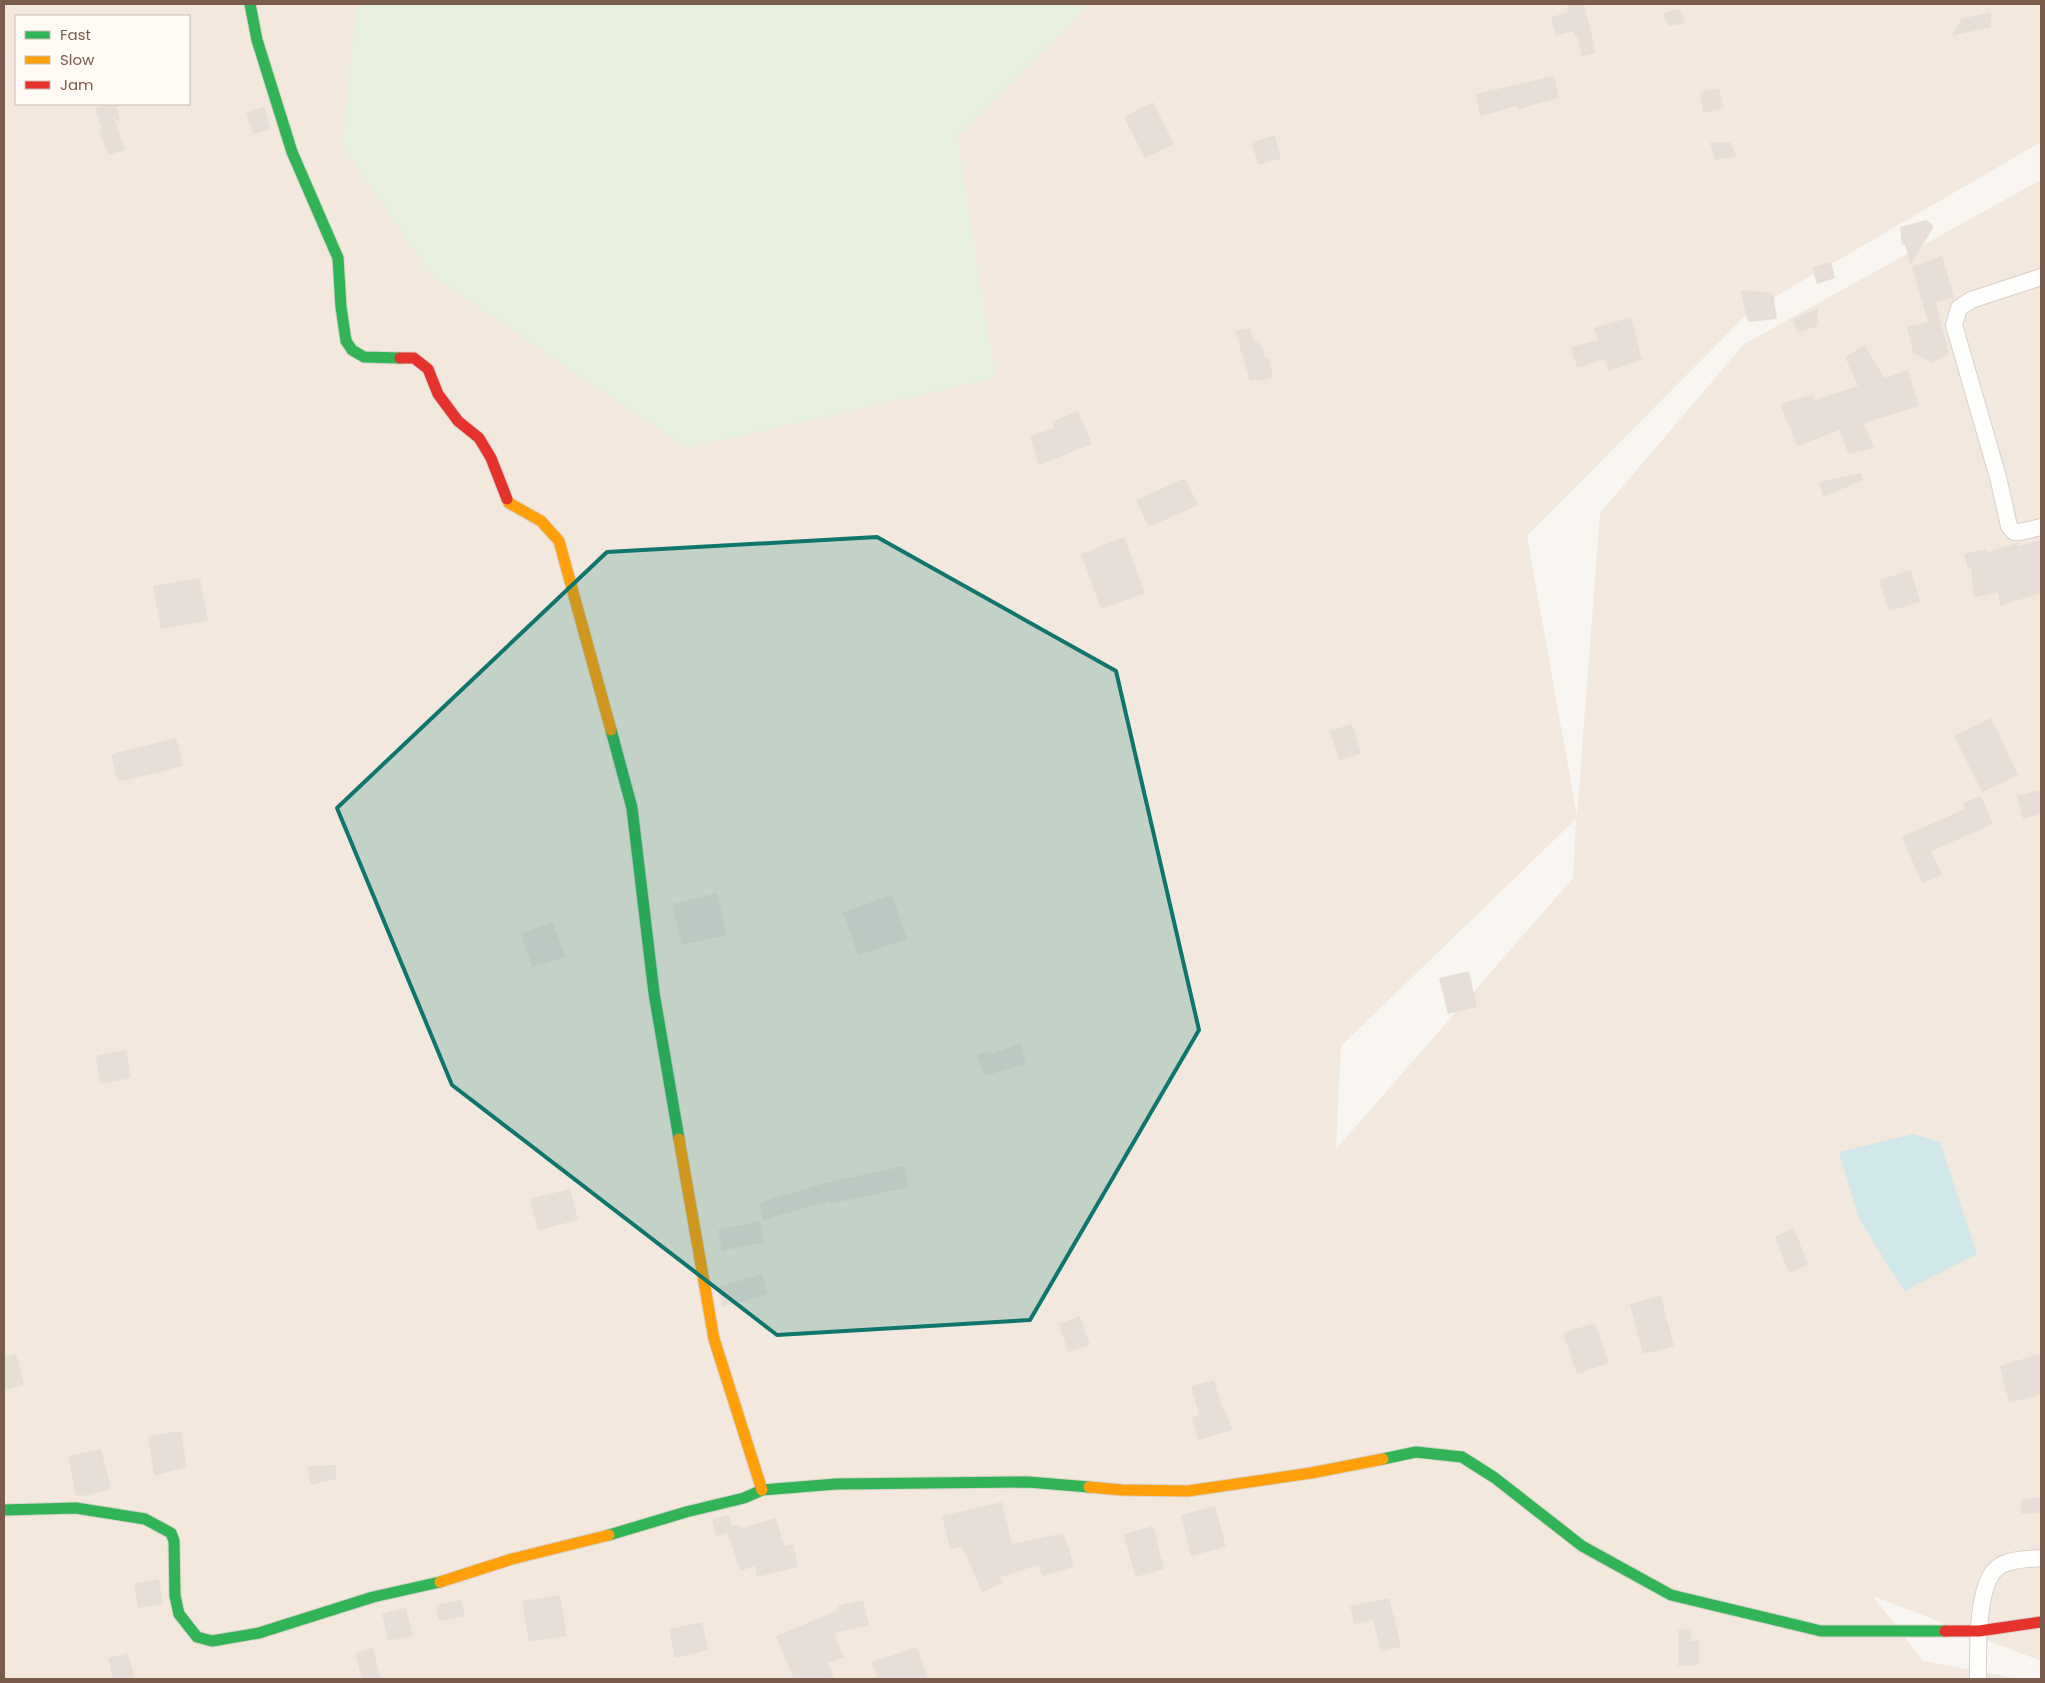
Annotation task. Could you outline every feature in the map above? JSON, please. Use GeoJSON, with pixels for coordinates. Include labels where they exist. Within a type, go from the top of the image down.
{"type":"FeatureCollection","features":[{"type":"Feature","properties":{"kind":"street"},"geometry":{"type":"LineString","coordinates":[[250,4],[257,40],[292,152],[338,258],[341,307],[346,340],[352,350],[364,357],[414,358],[428,369],[438,394],[458,421],[479,438],[510,503],[541,521],[559,541],[632,808],[654,993],[714,1339],[762,1490]]}},
{"type":"Feature","properties":{"kind":"street"},"geometry":{"type":"LineString","coordinates":[[2041,277],[1971,300],[1959,308],[1954,325],[1998,477],[2009,526],[2014,532],[2041,527]]}},
{"type":"Feature","properties":{"kind":"street"},"geometry":{"type":"LineString","coordinates":[[4,1510],[76,1508],[145,1519],[159,1525],[171,1533],[174,1541],[175,1596],[179,1614],[197,1637],[212,1641],[259,1633],[373,1597],[441,1582],[512,1559],[618,1534],[686,1512],[744,1498],[762,1490],[836,1484],[1028,1482],[1122,1490],[1188,1491],[1311,1473],[1416,1452],[1462,1457],[1495,1478],[1582,1546],[1671,1595],[1821,1631],[1979,1631],[2041,1622]]}},
{"type":"Feature","properties":{"kind":"street"},"geometry":{"type":"LineString","coordinates":[[1978,1679],[1979,1631],[1984,1586],[1997,1568],[2017,1560],[2041,1558]]}},
{"type":"Feature","properties":{"kind":"highlighted area"},"geometry":{"type":"Polygon","coordinates":[[[877,537],[1116,671],[1199,1030],[1030,1320],[777,1335],[452,1085],[337,808],[607,552],[877,537]]]}},
{"type":"Feature","properties":{"kind":"shaded area"},"geometry":{"type":"Polygon","coordinates":[[[4,4],[358,4],[995,378],[957,137],[1089,4],[2041,4],[2041,142],[1749,312],[1527,536],[1577,816],[1600,513],[1744,344],[2041,180],[2041,1661],[1873,1596],[1923,1661],[2021,1679],[4,1679],[4,4]],[[1576,819],[1341,1046],[1336,1149],[1573,878],[1576,819]]]}},
{"type":"Feature","properties":{"kind":"green space"},"geometry":{"type":"Polygon","coordinates":[[[357,4],[1089,4],[957,138],[995,378],[687,448],[432,276],[342,145],[357,4]]]}},
{"type":"Feature","properties":{"kind":"water"},"geometry":{"type":"Polygon","coordinates":[[[1913,1134],[1940,1142],[1977,1254],[1904,1291],[1859,1219],[1839,1152],[1913,1134]]]}},
{"type":"Feature","properties":{"kind":"building"},"geometry":{"type":"Polygon","coordinates":[[[1567,4],[1584,4],[1596,53],[1582,56],[1578,37],[1575,38],[1574,31],[1556,36],[1551,17],[1569,12],[1567,4]]]}},
{"type":"Feature","properties":{"kind":"building"},"geometry":{"type":"Polygon","coordinates":[[[1680,9],[1685,23],[1669,26],[1663,13],[1680,9]]]}},
{"type":"Feature","properties":{"kind":"building"},"geometry":{"type":"Polygon","coordinates":[[[1991,12],[1991,27],[1952,36],[1961,19],[1991,12]]]}},
{"type":"Feature","properties":{"kind":"building"},"geometry":{"type":"Polygon","coordinates":[[[1554,76],[1559,98],[1518,109],[1517,106],[1480,116],[1476,94],[1554,76]]]}},
{"type":"Feature","properties":{"kind":"building"},"geometry":{"type":"Polygon","coordinates":[[[1719,88],[1724,108],[1703,113],[1700,92],[1719,88]]]}},
{"type":"Feature","properties":{"kind":"building"},"geometry":{"type":"Polygon","coordinates":[[[1153,102],[1174,144],[1145,158],[1124,117],[1153,102]]]}},
{"type":"Feature","properties":{"kind":"building"},"geometry":{"type":"Polygon","coordinates":[[[104,105],[115,105],[120,119],[115,121],[125,150],[108,155],[99,130],[102,129],[95,108],[104,105]]]}},
{"type":"Feature","properties":{"kind":"building"},"geometry":{"type":"Polygon","coordinates":[[[264,107],[271,129],[253,134],[246,113],[264,107]]]}},
{"type":"Feature","properties":{"kind":"building"},"geometry":{"type":"Polygon","coordinates":[[[1275,135],[1281,159],[1258,165],[1252,142],[1275,135]]]}},
{"type":"Feature","properties":{"kind":"building"},"geometry":{"type":"Polygon","coordinates":[[[1710,142],[1730,142],[1736,156],[1715,160],[1710,142]]]}},
{"type":"Feature","properties":{"kind":"building"},"geometry":{"type":"Polygon","coordinates":[[[1926,220],[1934,226],[1911,265],[1905,245],[1902,245],[1900,227],[1926,220]]]}},
{"type":"Feature","properties":{"kind":"building"},"geometry":{"type":"Polygon","coordinates":[[[1942,256],[1954,297],[1936,302],[1949,354],[1932,363],[1913,353],[1907,327],[1928,322],[1912,267],[1942,256]]]}},
{"type":"Feature","properties":{"kind":"building"},"geometry":{"type":"Polygon","coordinates":[[[1831,262],[1835,278],[1817,284],[1812,267],[1831,262]]]}},
{"type":"Feature","properties":{"kind":"building"},"geometry":{"type":"Polygon","coordinates":[[[1740,290],[1773,293],[1777,319],[1748,322],[1740,290]]]}},
{"type":"Feature","properties":{"kind":"building"},"geometry":{"type":"Polygon","coordinates":[[[1818,308],[1818,326],[1797,333],[1793,319],[1818,308]]]}},
{"type":"Feature","properties":{"kind":"building"},"geometry":{"type":"Polygon","coordinates":[[[1631,317],[1642,360],[1608,371],[1604,359],[1577,368],[1571,347],[1598,340],[1594,328],[1631,317]]]}},
{"type":"Feature","properties":{"kind":"building"},"geometry":{"type":"Polygon","coordinates":[[[1250,328],[1254,341],[1259,340],[1265,358],[1268,357],[1273,377],[1260,381],[1258,379],[1250,381],[1235,331],[1250,328]]]}},
{"type":"Feature","properties":{"kind":"building"},"geometry":{"type":"Polygon","coordinates":[[[1865,345],[1884,378],[1908,370],[1919,406],[1864,423],[1874,448],[1848,454],[1840,430],[1797,446],[1780,404],[1812,395],[1814,400],[1858,386],[1845,357],[1865,345]]]}},
{"type":"Feature","properties":{"kind":"building"},"geometry":{"type":"Polygon","coordinates":[[[1078,411],[1092,444],[1039,465],[1030,436],[1055,428],[1052,422],[1078,411]]]}},
{"type":"Feature","properties":{"kind":"building"},"geometry":{"type":"Polygon","coordinates":[[[1861,473],[1863,480],[1823,497],[1819,482],[1861,473]]]}},
{"type":"Feature","properties":{"kind":"building"},"geometry":{"type":"Polygon","coordinates":[[[1185,478],[1198,505],[1149,527],[1136,500],[1185,478]]]}},
{"type":"Feature","properties":{"kind":"building"},"geometry":{"type":"Polygon","coordinates":[[[1124,537],[1145,593],[1101,609],[1081,554],[1124,537]]]}},
{"type":"Feature","properties":{"kind":"building"},"geometry":{"type":"Polygon","coordinates":[[[2041,540],[2041,593],[2000,606],[1998,592],[1974,598],[1971,568],[1968,569],[1964,554],[1987,549],[1987,552],[2018,543],[2019,546],[2041,540]]]}},
{"type":"Feature","properties":{"kind":"building"},"geometry":{"type":"Polygon","coordinates":[[[1911,570],[1920,602],[1889,611],[1879,580],[1911,570]]]}},
{"type":"Feature","properties":{"kind":"building"},"geometry":{"type":"Polygon","coordinates":[[[200,578],[208,621],[161,629],[153,586],[200,578]]]}},
{"type":"Feature","properties":{"kind":"building"},"geometry":{"type":"Polygon","coordinates":[[[1991,718],[2018,775],[1982,792],[1954,736],[1991,718]]]}},
{"type":"Feature","properties":{"kind":"building"},"geometry":{"type":"Polygon","coordinates":[[[1352,724],[1361,754],[1339,760],[1330,731],[1352,724]]]}},
{"type":"Feature","properties":{"kind":"building"},"geometry":{"type":"Polygon","coordinates":[[[176,738],[183,766],[118,782],[111,754],[176,738]]]}},
{"type":"Feature","properties":{"kind":"building"},"geometry":{"type":"Polygon","coordinates":[[[2039,790],[2041,814],[2023,819],[2017,796],[2039,790]]]}},
{"type":"Feature","properties":{"kind":"building"},"geometry":{"type":"Polygon","coordinates":[[[1981,796],[1993,824],[1931,851],[1942,875],[1922,883],[1902,837],[1965,809],[1963,803],[1981,796]]]}},
{"type":"Feature","properties":{"kind":"building"},"geometry":{"type":"Polygon","coordinates":[[[717,893],[727,935],[682,945],[672,904],[717,893]]]}},
{"type":"Feature","properties":{"kind":"building"},"geometry":{"type":"Polygon","coordinates":[[[892,895],[907,939],[858,955],[843,912],[892,895]]]}},
{"type":"Feature","properties":{"kind":"building"},"geometry":{"type":"Polygon","coordinates":[[[553,922],[565,957],[532,967],[521,933],[553,922]]]}},
{"type":"Feature","properties":{"kind":"building"},"geometry":{"type":"Polygon","coordinates":[[[1469,971],[1477,1007],[1448,1014],[1439,978],[1469,971]]]}},
{"type":"Feature","properties":{"kind":"building"},"geometry":{"type":"Polygon","coordinates":[[[1021,1044],[1026,1064],[984,1076],[977,1055],[991,1050],[992,1053],[1021,1044]]]}},
{"type":"Feature","properties":{"kind":"building"},"geometry":{"type":"Polygon","coordinates":[[[126,1050],[131,1078],[100,1084],[96,1056],[126,1050]]]}},
{"type":"Feature","properties":{"kind":"building"},"geometry":{"type":"Polygon","coordinates":[[[904,1166],[909,1187],[830,1204],[829,1201],[763,1220],[759,1203],[825,1183],[904,1166]]]}},
{"type":"Feature","properties":{"kind":"building"},"geometry":{"type":"Polygon","coordinates":[[[570,1189],[578,1220],[538,1230],[530,1199],[570,1189]]]}},
{"type":"Feature","properties":{"kind":"building"},"geometry":{"type":"Polygon","coordinates":[[[760,1221],[764,1242],[722,1251],[718,1230],[760,1221]]]}},
{"type":"Feature","properties":{"kind":"building"},"geometry":{"type":"Polygon","coordinates":[[[1794,1228],[1808,1265],[1789,1273],[1775,1237],[1794,1228]]]}},
{"type":"Feature","properties":{"kind":"building"},"geometry":{"type":"Polygon","coordinates":[[[762,1274],[768,1294],[722,1307],[718,1287],[762,1274]]]}},
{"type":"Feature","properties":{"kind":"building"},"geometry":{"type":"Polygon","coordinates":[[[1661,1296],[1674,1346],[1643,1354],[1630,1304],[1661,1296]]]}},
{"type":"Feature","properties":{"kind":"building"},"geometry":{"type":"Polygon","coordinates":[[[1080,1316],[1090,1345],[1068,1352],[1059,1324],[1080,1316]]]}},
{"type":"Feature","properties":{"kind":"building"},"geometry":{"type":"Polygon","coordinates":[[[1595,1323],[1609,1363],[1577,1374],[1563,1333],[1595,1323]]]}},
{"type":"Feature","properties":{"kind":"building"},"geometry":{"type":"Polygon","coordinates":[[[16,1354],[24,1385],[4,1390],[4,1357],[16,1354]]]}},
{"type":"Feature","properties":{"kind":"building"},"geometry":{"type":"Polygon","coordinates":[[[2039,1354],[2041,1363],[2041,1394],[2009,1403],[2000,1366],[2039,1354]]]}},
{"type":"Feature","properties":{"kind":"building"},"geometry":{"type":"Polygon","coordinates":[[[1214,1380],[1222,1409],[1225,1408],[1232,1430],[1198,1440],[1192,1417],[1199,1415],[1191,1386],[1214,1380]]]}},
{"type":"Feature","properties":{"kind":"building"},"geometry":{"type":"Polygon","coordinates":[[[181,1431],[187,1467],[154,1476],[148,1436],[181,1431]]]}},
{"type":"Feature","properties":{"kind":"building"},"geometry":{"type":"Polygon","coordinates":[[[101,1449],[111,1489],[82,1496],[76,1495],[68,1456],[101,1449]]]}},
{"type":"Feature","properties":{"kind":"building"},"geometry":{"type":"Polygon","coordinates":[[[336,1465],[336,1479],[311,1485],[307,1466],[336,1465]]]}},
{"type":"Feature","properties":{"kind":"building"},"geometry":{"type":"Polygon","coordinates":[[[2041,1497],[2041,1513],[2021,1514],[2021,1500],[2041,1497]]]}},
{"type":"Feature","properties":{"kind":"building"},"geometry":{"type":"Polygon","coordinates":[[[1002,1502],[1012,1544],[1064,1533],[1074,1567],[1042,1576],[1039,1565],[1000,1577],[1003,1583],[982,1592],[962,1546],[950,1549],[942,1516],[1002,1502]]]}},
{"type":"Feature","properties":{"kind":"building"},"geometry":{"type":"Polygon","coordinates":[[[1215,1506],[1226,1547],[1191,1556],[1181,1515],[1215,1506]]]}},
{"type":"Feature","properties":{"kind":"building"},"geometry":{"type":"Polygon","coordinates":[[[729,1515],[732,1526],[740,1524],[741,1528],[776,1518],[784,1546],[793,1544],[798,1567],[757,1577],[755,1566],[740,1571],[728,1533],[716,1536],[712,1519],[729,1515]]]}},
{"type":"Feature","properties":{"kind":"building"},"geometry":{"type":"Polygon","coordinates":[[[1153,1526],[1164,1569],[1135,1577],[1124,1534],[1153,1526]]]}},
{"type":"Feature","properties":{"kind":"building"},"geometry":{"type":"Polygon","coordinates":[[[159,1579],[163,1604],[138,1608],[134,1583],[159,1579]]]}},
{"type":"Feature","properties":{"kind":"building"},"geometry":{"type":"Polygon","coordinates":[[[560,1595],[567,1636],[529,1642],[522,1601],[560,1595]]]}},
{"type":"Feature","properties":{"kind":"building"},"geometry":{"type":"Polygon","coordinates":[[[1389,1598],[1401,1647],[1381,1652],[1373,1620],[1354,1624],[1350,1606],[1389,1598]]]}},
{"type":"Feature","properties":{"kind":"building"},"geometry":{"type":"Polygon","coordinates":[[[461,1600],[465,1616],[439,1621],[436,1605],[461,1600]]]}},
{"type":"Feature","properties":{"kind":"building"},"geometry":{"type":"Polygon","coordinates":[[[863,1600],[869,1625],[834,1633],[844,1657],[828,1663],[834,1679],[794,1679],[776,1636],[839,1610],[838,1606],[863,1600]]]}},
{"type":"Feature","properties":{"kind":"building"},"geometry":{"type":"Polygon","coordinates":[[[406,1608],[413,1636],[388,1641],[382,1614],[406,1608]]]}},
{"type":"Feature","properties":{"kind":"building"},"geometry":{"type":"Polygon","coordinates":[[[702,1622],[708,1650],[675,1658],[669,1629],[702,1622]]]}},
{"type":"Feature","properties":{"kind":"building"},"geometry":{"type":"Polygon","coordinates":[[[1691,1629],[1691,1641],[1699,1641],[1699,1663],[1695,1663],[1695,1666],[1678,1666],[1678,1630],[1691,1629]]]}},
{"type":"Feature","properties":{"kind":"building"},"geometry":{"type":"Polygon","coordinates":[[[917,1647],[928,1679],[878,1679],[872,1662],[917,1647]]]}},
{"type":"Feature","properties":{"kind":"building"},"geometry":{"type":"Polygon","coordinates":[[[373,1648],[381,1679],[362,1679],[355,1653],[373,1648]]]}},
{"type":"Feature","properties":{"kind":"building"},"geometry":{"type":"Polygon","coordinates":[[[128,1653],[135,1679],[113,1679],[108,1658],[128,1653]]]}},
{"type":"Feature","properties":{"kind":"traffic: fast"},"geometry":{"type":"LineString","coordinates":[[250,4],[257,40],[292,152],[338,258],[341,307],[346,341],[352,350],[364,357],[400,358]]}},
{"type":"Feature","properties":{"kind":"traffic: fast"},"geometry":{"type":"LineString","coordinates":[[611,730],[632,808],[654,993],[679,1139]]}},
{"type":"Feature","properties":{"kind":"traffic: fast"},"geometry":{"type":"LineString","coordinates":[[1383,1459],[1416,1452],[1462,1457],[1495,1478],[1582,1546],[1671,1595],[1821,1631],[1945,1631]]}},
{"type":"Feature","properties":{"kind":"traffic: fast"},"geometry":{"type":"LineString","coordinates":[[609,1535],[686,1512],[744,1498],[762,1490],[836,1484],[1028,1482],[1089,1487]]}},
{"type":"Feature","properties":{"kind":"traffic: fast"},"geometry":{"type":"LineString","coordinates":[[4,1510],[76,1508],[145,1519],[171,1533],[174,1541],[175,1596],[179,1614],[197,1637],[212,1641],[259,1633],[373,1597],[440,1582]]}},
{"type":"Feature","properties":{"kind":"traffic: slow"},"geometry":{"type":"LineString","coordinates":[[507,499],[509,503],[541,521],[559,541],[611,730]]}},
{"type":"Feature","properties":{"kind":"traffic: slow"},"geometry":{"type":"LineString","coordinates":[[679,1139],[714,1339],[762,1490]]}},
{"type":"Feature","properties":{"kind":"traffic: slow"},"geometry":{"type":"LineString","coordinates":[[1089,1487],[1122,1490],[1188,1491],[1311,1473],[1383,1459]]}},
{"type":"Feature","properties":{"kind":"traffic: slow"},"geometry":{"type":"LineString","coordinates":[[440,1582],[512,1559],[609,1535]]}},
{"type":"Feature","properties":{"kind":"traffic: jam"},"geometry":{"type":"LineString","coordinates":[[400,358],[414,358],[428,369],[438,394],[458,421],[479,438],[491,458],[507,499]]}},
{"type":"Feature","properties":{"kind":"traffic: jam"},"geometry":{"type":"LineString","coordinates":[[1945,1631],[1979,1631],[2041,1622]]}}]}
